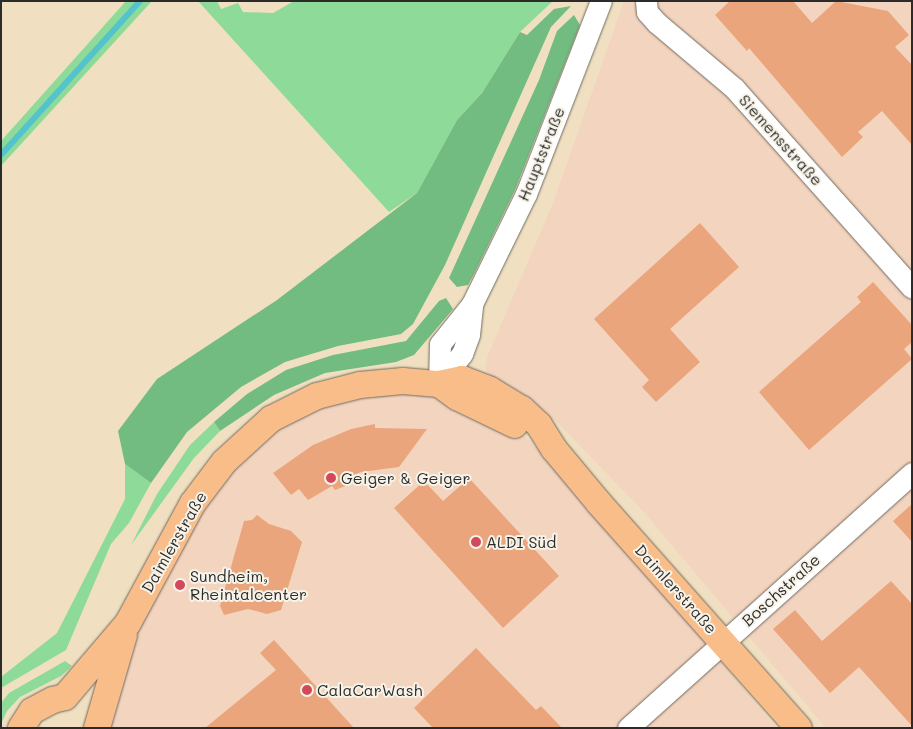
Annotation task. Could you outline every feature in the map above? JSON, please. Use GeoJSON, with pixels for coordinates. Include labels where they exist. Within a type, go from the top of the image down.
{"type":"FeatureCollection","features":[{"type":"Feature","properties":{"kind":"main road","name":"Daimlerstraße"},"geometry":{"type":"LineString","coordinates":[[96,725],[128,623],[193,504],[224,462],[271,419],[317,396],[360,385],[403,381],[439,384],[457,397],[503,418],[554,449],[799,728]]}},
{"type":"Feature","properties":{"kind":"main road","name":"Daimlerstraße"},"geometry":{"type":"LineString","coordinates":[[21,728],[32,711],[53,700],[65,697],[128,623]]}},
{"type":"Feature","properties":{"kind":"main road","name":"Daimlerstraße"},"geometry":{"type":"LineString","coordinates":[[65,697],[83,706],[96,725]]}},
{"type":"Feature","properties":{"kind":"street","name":"Hauptstraße"},"geometry":{"type":"LineString","coordinates":[[439,384],[440,344],[472,304],[526,194],[601,1]]}},
{"type":"Feature","properties":{"kind":"street","name":"Siemensstraße"},"geometry":{"type":"LineString","coordinates":[[646,1],[647,12],[652,18],[735,89],[912,288]]}},
{"type":"Feature","properties":{"kind":"street","name":"Boschstraße"},"geometry":{"type":"LineString","coordinates":[[628,728],[912,473]]}},
{"type":"Feature","properties":{"kind":"shaded area"},"geometry":{"type":"Polygon","coordinates":[[[624,1],[912,1],[912,728],[826,728],[642,510],[557,422],[488,376],[485,367],[488,355],[553,203],[624,1]]]}},
{"type":"Feature","properties":{"kind":"shaded area"},"geometry":{"type":"Polygon","coordinates":[[[403,381],[501,415],[566,475],[776,728],[99,728],[168,555],[271,419],[403,381]]]}},
{"type":"Feature","properties":{"kind":"green space"},"geometry":{"type":"Polygon","coordinates":[[[126,1],[152,1],[1,166],[1,141],[126,1]]]}},
{"type":"Feature","properties":{"kind":"green space"},"geometry":{"type":"Polygon","coordinates":[[[198,1],[217,1],[221,9],[238,3],[243,12],[273,13],[294,1],[553,1],[520,32],[482,93],[457,120],[417,193],[389,212],[198,1]]]}},
{"type":"Feature","properties":{"kind":"green space"},"geometry":{"type":"Polygon","coordinates":[[[571,6],[551,27],[445,265],[413,324],[401,334],[338,346],[285,362],[241,387],[187,432],[151,483],[125,464],[118,431],[157,379],[277,300],[417,193],[457,120],[482,93],[520,32],[527,35],[554,9],[571,6]]]}},
{"type":"Feature","properties":{"kind":"green space"},"geometry":{"type":"Polygon","coordinates":[[[574,15],[580,25],[515,190],[468,285],[457,287],[449,278],[539,80],[557,31],[574,15]]]}},
{"type":"Feature","properties":{"kind":"green space"},"geometry":{"type":"Polygon","coordinates":[[[446,298],[453,309],[414,355],[396,362],[325,373],[274,395],[220,431],[214,422],[247,394],[286,370],[333,355],[406,341],[439,301],[446,298]]]}},
{"type":"Feature","properties":{"kind":"green space"},"geometry":{"type":"Polygon","coordinates":[[[214,422],[220,431],[194,458],[131,545],[157,494],[190,445],[214,422]]]}},
{"type":"Feature","properties":{"kind":"green space"},"geometry":{"type":"Polygon","coordinates":[[[125,464],[151,483],[129,523],[111,544],[66,650],[1,688],[1,677],[57,633],[125,499],[125,464]]]}},
{"type":"Feature","properties":{"kind":"green space"},"geometry":{"type":"Polygon","coordinates":[[[65,661],[72,666],[61,676],[20,697],[7,711],[1,724],[1,703],[9,693],[65,661]]]}},
{"type":"Feature","properties":{"kind":"building"},"geometry":{"type":"Polygon","coordinates":[[[730,1],[793,1],[812,23],[836,1],[888,11],[909,35],[895,47],[912,65],[912,145],[882,111],[858,132],[863,137],[842,157],[749,48],[747,51],[715,15],[730,1]]]}},
{"type":"Feature","properties":{"kind":"building"},"geometry":{"type":"Polygon","coordinates":[[[700,223],[739,267],[670,329],[700,362],[656,402],[642,387],[649,380],[594,319],[700,223]]]}},
{"type":"Feature","properties":{"kind":"building"},"geometry":{"type":"Polygon","coordinates":[[[873,282],[912,325],[912,342],[904,349],[912,359],[809,450],[759,392],[861,302],[857,297],[873,282]]]}},
{"type":"Feature","properties":{"kind":"building"},"geometry":{"type":"Polygon","coordinates":[[[375,424],[375,428],[427,429],[399,467],[361,472],[347,478],[348,485],[335,490],[332,486],[308,500],[299,489],[291,495],[273,473],[313,445],[351,429],[375,424]]]}},
{"type":"Feature","properties":{"kind":"building","name":"ALDI Süd"},"geometry":{"type":"Polygon","coordinates":[[[469,478],[559,576],[503,628],[394,508],[424,481],[443,501],[469,478]]]}},
{"type":"Feature","properties":{"kind":"building"},"geometry":{"type":"Polygon","coordinates":[[[912,504],[912,542],[893,521],[912,504]]]}},
{"type":"Feature","properties":{"kind":"building"},"geometry":{"type":"Polygon","coordinates":[[[257,515],[269,524],[291,531],[302,542],[281,610],[267,614],[248,609],[224,615],[220,606],[244,521],[252,520],[257,515]]]}},
{"type":"Feature","properties":{"kind":"building"},"geometry":{"type":"Polygon","coordinates":[[[891,581],[912,604],[912,726],[859,667],[830,693],[773,629],[795,610],[822,641],[891,581]]]}},
{"type":"Feature","properties":{"kind":"building"},"geometry":{"type":"Polygon","coordinates":[[[274,640],[354,728],[205,728],[276,670],[260,653],[274,640]]]}},
{"type":"Feature","properties":{"kind":"building"},"geometry":{"type":"Polygon","coordinates":[[[476,648],[536,710],[541,706],[562,728],[433,728],[414,708],[476,648]]]}},
{"type":"Feature","properties":{"kind":"waterway"},"geometry":{"type":"LineString","coordinates":[[1,155],[140,1]]}},
{"type":"Feature","properties":{"kind":"place","name":"Geiger & Geiger"},"geometry":{"type":"Point","coordinates":[331,478]}},
{"type":"Feature","properties":{"kind":"place","name":"ALDI Süd"},"geometry":{"type":"Point","coordinates":[476,542]}},
{"type":"Feature","properties":{"kind":"place","name":"Sundheim, Rheintalcenter"},"geometry":{"type":"Point","coordinates":[180,585]}},
{"type":"Feature","properties":{"kind":"place","name":"CalaCarWash"},"geometry":{"type":"Point","coordinates":[307,690]}}]}
